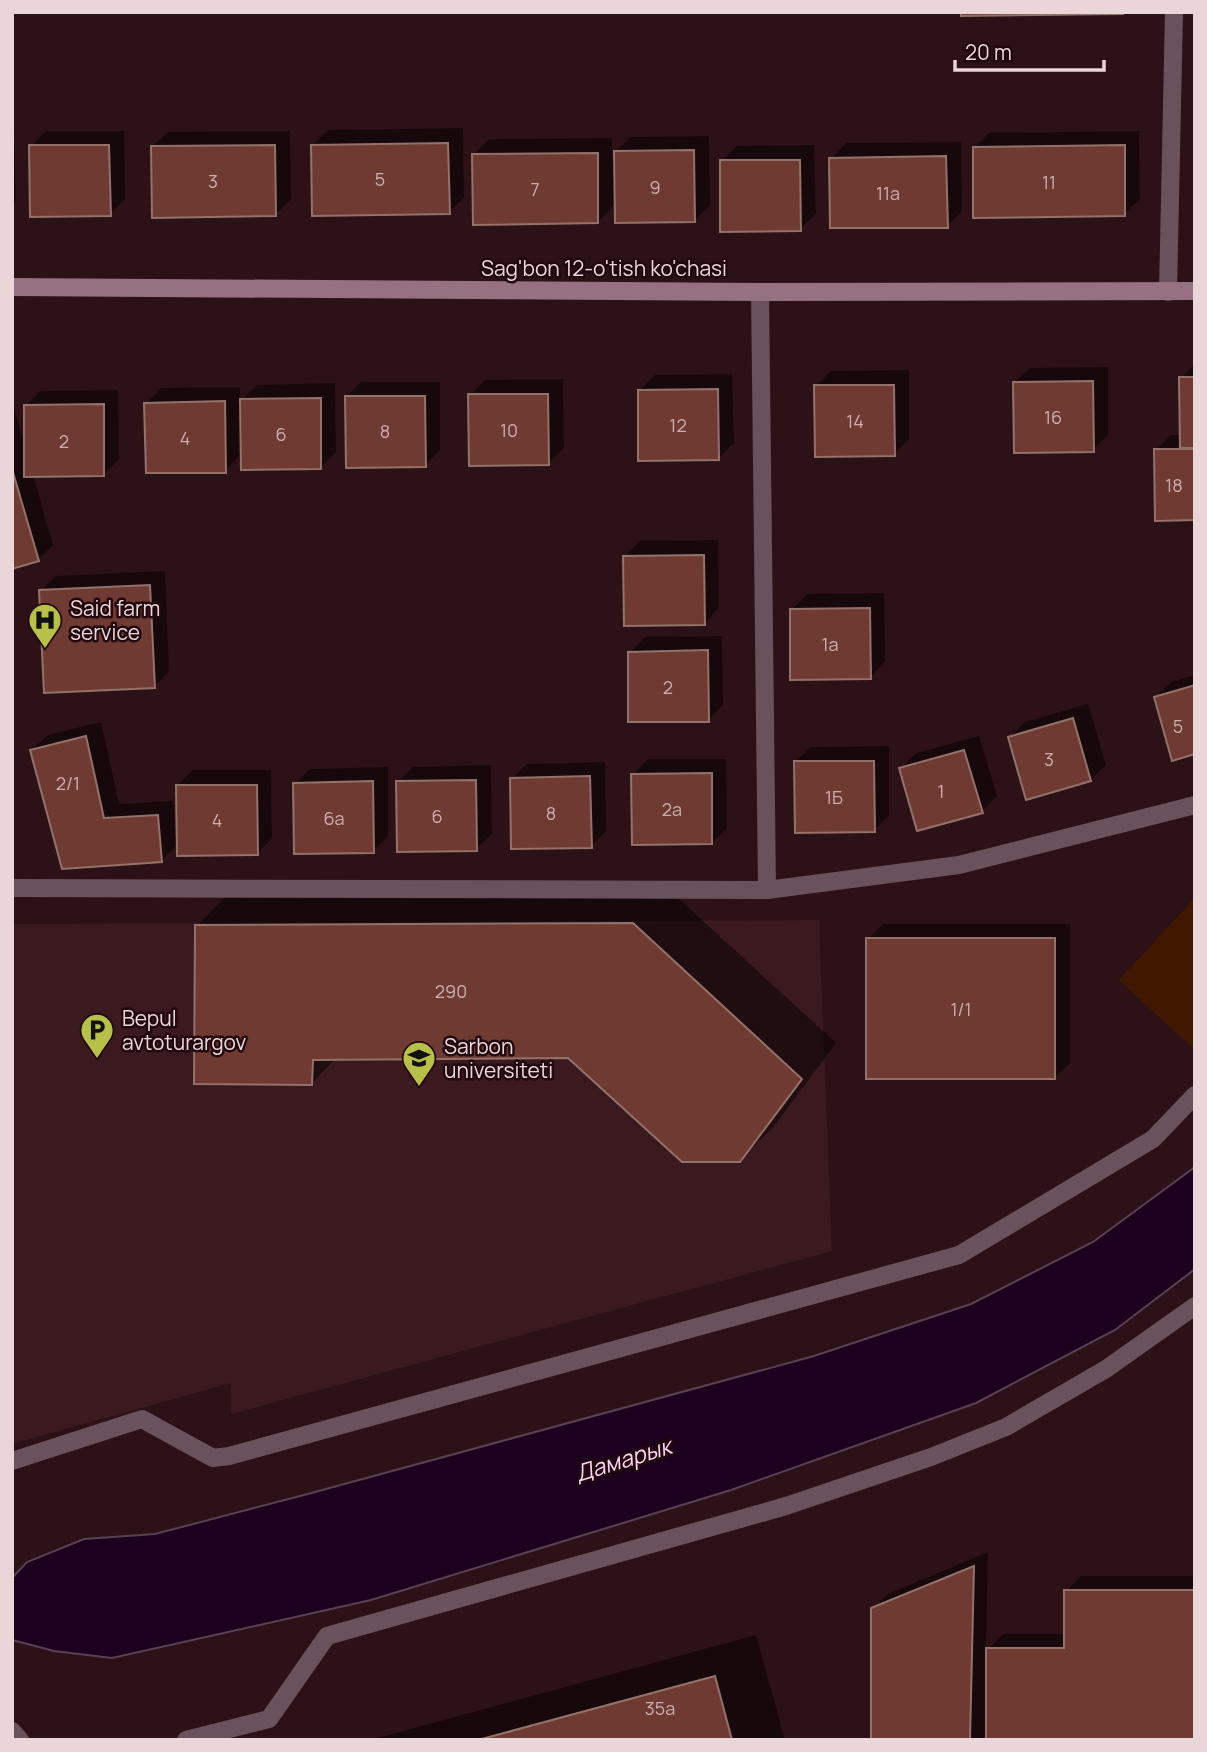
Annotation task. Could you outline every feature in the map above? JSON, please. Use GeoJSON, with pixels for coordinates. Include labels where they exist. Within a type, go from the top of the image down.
{"type":"FeatureCollection","features":[{"type":"Feature","properties":{"kind":"main road","name":"Sag'bon 12-o'tish ko'chasi"},"geometry":{"type":"LineString","coordinates":[[12,287],[761,292],[1195,291]]}},
{"type":"Feature","properties":{"kind":"street"},"geometry":{"type":"LineString","coordinates":[[1168,292],[1174,12]]}},
{"type":"Feature","properties":{"kind":"street"},"geometry":{"type":"LineString","coordinates":[[761,292],[767,890]]}},
{"type":"Feature","properties":{"kind":"street"},"geometry":{"type":"LineString","coordinates":[[12,888],[767,890],[959,865],[1195,804]]}},
{"type":"Feature","properties":{"kind":"street"},"geometry":{"type":"LineString","coordinates":[[12,1461],[142,1419],[213,1458],[229,1455],[959,1255],[1153,1139],[1195,1095]]}},
{"type":"Feature","properties":{"kind":"street"},"geometry":{"type":"LineString","coordinates":[[186,1740],[269,1719],[327,1636],[786,1506],[931,1457],[1006,1427],[1106,1369],[1195,1306]]}},
{"type":"Feature","properties":{"kind":"street"},"geometry":{"type":"LineString","coordinates":[[12,1731],[20,1740]]}},
{"type":"Feature","properties":{"kind":"shaded area"},"geometry":{"type":"Polygon","coordinates":[[[1195,898],[1195,1050],[1119,980],[1195,898]]]}},
{"type":"Feature","properties":{"kind":"shaded area","name":"Sarbon universiteti"},"geometry":{"type":"Polygon","coordinates":[[[819,920],[832,1251],[231,1414],[231,1383],[12,1444],[12,924],[819,920]]]}},
{"type":"Feature","properties":{"kind":"water","name":"Дамарык"},"geometry":{"type":"Polygon","coordinates":[[[1195,1167],[1195,1269],[1115,1330],[976,1403],[731,1490],[371,1600],[112,1658],[54,1651],[12,1640],[12,1578],[27,1562],[84,1539],[155,1534],[304,1495],[814,1356],[971,1304],[1093,1242],[1195,1167]]]}},
{"type":"Feature","properties":{"kind":"building"},"geometry":{"type":"Polygon","coordinates":[[[961,12],[1123,12],[1123,14],[961,16],[961,12]]]}},
{"type":"Feature","properties":{"kind":"building"},"geometry":{"type":"Polygon","coordinates":[[[448,143],[450,214],[312,216],[311,145],[448,143]]]}},
{"type":"Feature","properties":{"kind":"building"},"geometry":{"type":"Polygon","coordinates":[[[29,145],[109,145],[111,216],[30,217],[29,145]]]}},
{"type":"Feature","properties":{"kind":"building"},"geometry":{"type":"Polygon","coordinates":[[[275,145],[276,216],[152,218],[151,146],[275,145]]]}},
{"type":"Feature","properties":{"kind":"building"},"geometry":{"type":"Polygon","coordinates":[[[1125,145],[1125,216],[973,218],[973,147],[1125,145]]]}},
{"type":"Feature","properties":{"kind":"building"},"geometry":{"type":"Polygon","coordinates":[[[694,150],[695,222],[615,223],[614,151],[694,150]]]}},
{"type":"Feature","properties":{"kind":"building"},"geometry":{"type":"Polygon","coordinates":[[[598,153],[598,223],[473,225],[472,154],[598,153]]]}},
{"type":"Feature","properties":{"kind":"building"},"geometry":{"type":"Polygon","coordinates":[[[946,156],[948,228],[830,228],[829,158],[946,156]]]}},
{"type":"Feature","properties":{"kind":"building"},"geometry":{"type":"Polygon","coordinates":[[[720,160],[800,160],[801,231],[720,232],[720,160]]]}},
{"type":"Feature","properties":{"kind":"building"},"geometry":{"type":"Polygon","coordinates":[[[1179,377],[1195,377],[1195,448],[1180,448],[1179,377]]]}},
{"type":"Feature","properties":{"kind":"building"},"geometry":{"type":"Polygon","coordinates":[[[1093,381],[1094,452],[1014,453],[1013,382],[1093,381]]]}},
{"type":"Feature","properties":{"kind":"building"},"geometry":{"type":"Polygon","coordinates":[[[814,385],[894,385],[895,456],[815,457],[814,385]]]}},
{"type":"Feature","properties":{"kind":"building"},"geometry":{"type":"Polygon","coordinates":[[[718,389],[719,460],[638,461],[638,390],[718,389]]]}},
{"type":"Feature","properties":{"kind":"building"},"geometry":{"type":"Polygon","coordinates":[[[468,394],[548,394],[549,465],[469,466],[468,394]]]}},
{"type":"Feature","properties":{"kind":"building"},"geometry":{"type":"Polygon","coordinates":[[[345,396],[425,396],[426,467],[346,468],[345,396]]]}},
{"type":"Feature","properties":{"kind":"building"},"geometry":{"type":"Polygon","coordinates":[[[321,398],[321,469],[241,470],[240,399],[321,398]]]}},
{"type":"Feature","properties":{"kind":"building"},"geometry":{"type":"Polygon","coordinates":[[[225,401],[226,473],[146,473],[144,403],[225,401]]]}},
{"type":"Feature","properties":{"kind":"building"},"geometry":{"type":"Polygon","coordinates":[[[104,404],[104,476],[24,477],[24,405],[104,404]]]}},
{"type":"Feature","properties":{"kind":"building"},"geometry":{"type":"Polygon","coordinates":[[[1154,449],[1195,449],[1195,520],[1155,521],[1154,449]]]}},
{"type":"Feature","properties":{"kind":"building"},"geometry":{"type":"Polygon","coordinates":[[[12,469],[39,561],[12,569],[12,469]]]}},
{"type":"Feature","properties":{"kind":"building"},"geometry":{"type":"Polygon","coordinates":[[[704,555],[705,625],[624,626],[623,556],[704,555]]]}},
{"type":"Feature","properties":{"kind":"building"},"geometry":{"type":"Polygon","coordinates":[[[150,585],[155,688],[44,693],[39,590],[150,585]]]}},
{"type":"Feature","properties":{"kind":"building"},"geometry":{"type":"Polygon","coordinates":[[[870,608],[871,679],[790,680],[790,609],[870,608]]]}},
{"type":"Feature","properties":{"kind":"building"},"geometry":{"type":"Polygon","coordinates":[[[708,650],[709,722],[628,722],[628,652],[708,650]]]}},
{"type":"Feature","properties":{"kind":"building"},"geometry":{"type":"Polygon","coordinates":[[[1195,685],[1195,754],[1172,761],[1154,697],[1195,685]]]}},
{"type":"Feature","properties":{"kind":"building"},"geometry":{"type":"Polygon","coordinates":[[[1073,718],[1091,781],[1026,800],[1008,737],[1073,718]]]}},
{"type":"Feature","properties":{"kind":"building"},"geometry":{"type":"Polygon","coordinates":[[[86,736],[104,818],[158,815],[162,862],[62,869],[30,750],[86,736]]]}},
{"type":"Feature","properties":{"kind":"building"},"geometry":{"type":"Polygon","coordinates":[[[964,750],[983,813],[917,831],[899,768],[964,750]]]}},
{"type":"Feature","properties":{"kind":"building"},"geometry":{"type":"Polygon","coordinates":[[[794,761],[874,761],[875,832],[795,833],[794,761]]]}},
{"type":"Feature","properties":{"kind":"building"},"geometry":{"type":"Polygon","coordinates":[[[712,773],[712,844],[632,845],[631,774],[712,773]]]}},
{"type":"Feature","properties":{"kind":"building"},"geometry":{"type":"Polygon","coordinates":[[[590,776],[592,848],[511,849],[510,778],[590,776]]]}},
{"type":"Feature","properties":{"kind":"building"},"geometry":{"type":"Polygon","coordinates":[[[476,780],[477,851],[397,852],[396,781],[476,780]]]}},
{"type":"Feature","properties":{"kind":"building"},"geometry":{"type":"Polygon","coordinates":[[[373,781],[374,853],[294,854],[293,783],[373,781]]]}},
{"type":"Feature","properties":{"kind":"building"},"geometry":{"type":"Polygon","coordinates":[[[176,785],[257,785],[258,855],[177,856],[176,785]]]}},
{"type":"Feature","properties":{"kind":"building"},"geometry":{"type":"Polygon","coordinates":[[[633,923],[802,1079],[740,1162],[682,1162],[568,1058],[313,1060],[312,1085],[194,1084],[195,925],[633,923]]]}},
{"type":"Feature","properties":{"kind":"building"},"geometry":{"type":"Polygon","coordinates":[[[866,938],[1055,938],[1055,1079],[866,1079],[866,938]]]}},
{"type":"Feature","properties":{"kind":"building"},"geometry":{"type":"Polygon","coordinates":[[[974,1566],[970,1740],[871,1740],[871,1608],[974,1566]]]}},
{"type":"Feature","properties":{"kind":"building"},"geometry":{"type":"Polygon","coordinates":[[[1064,1590],[1195,1590],[1195,1740],[986,1740],[986,1648],[1064,1648],[1064,1590]]]}},
{"type":"Feature","properties":{"kind":"building"},"geometry":{"type":"Polygon","coordinates":[[[715,1676],[732,1740],[478,1740],[715,1676]]]}},
{"type":"Feature","properties":{"kind":"place","name":"Said farm service"},"geometry":{"type":"Point","coordinates":[45,650]}},
{"type":"Feature","properties":{"kind":"place","name":"Bepul avtoturargov"},"geometry":{"type":"Point","coordinates":[97,1060]}},
{"type":"Feature","properties":{"kind":"place","name":"Sarbon universiteti"},"geometry":{"type":"Point","coordinates":[419,1088]}}]}
